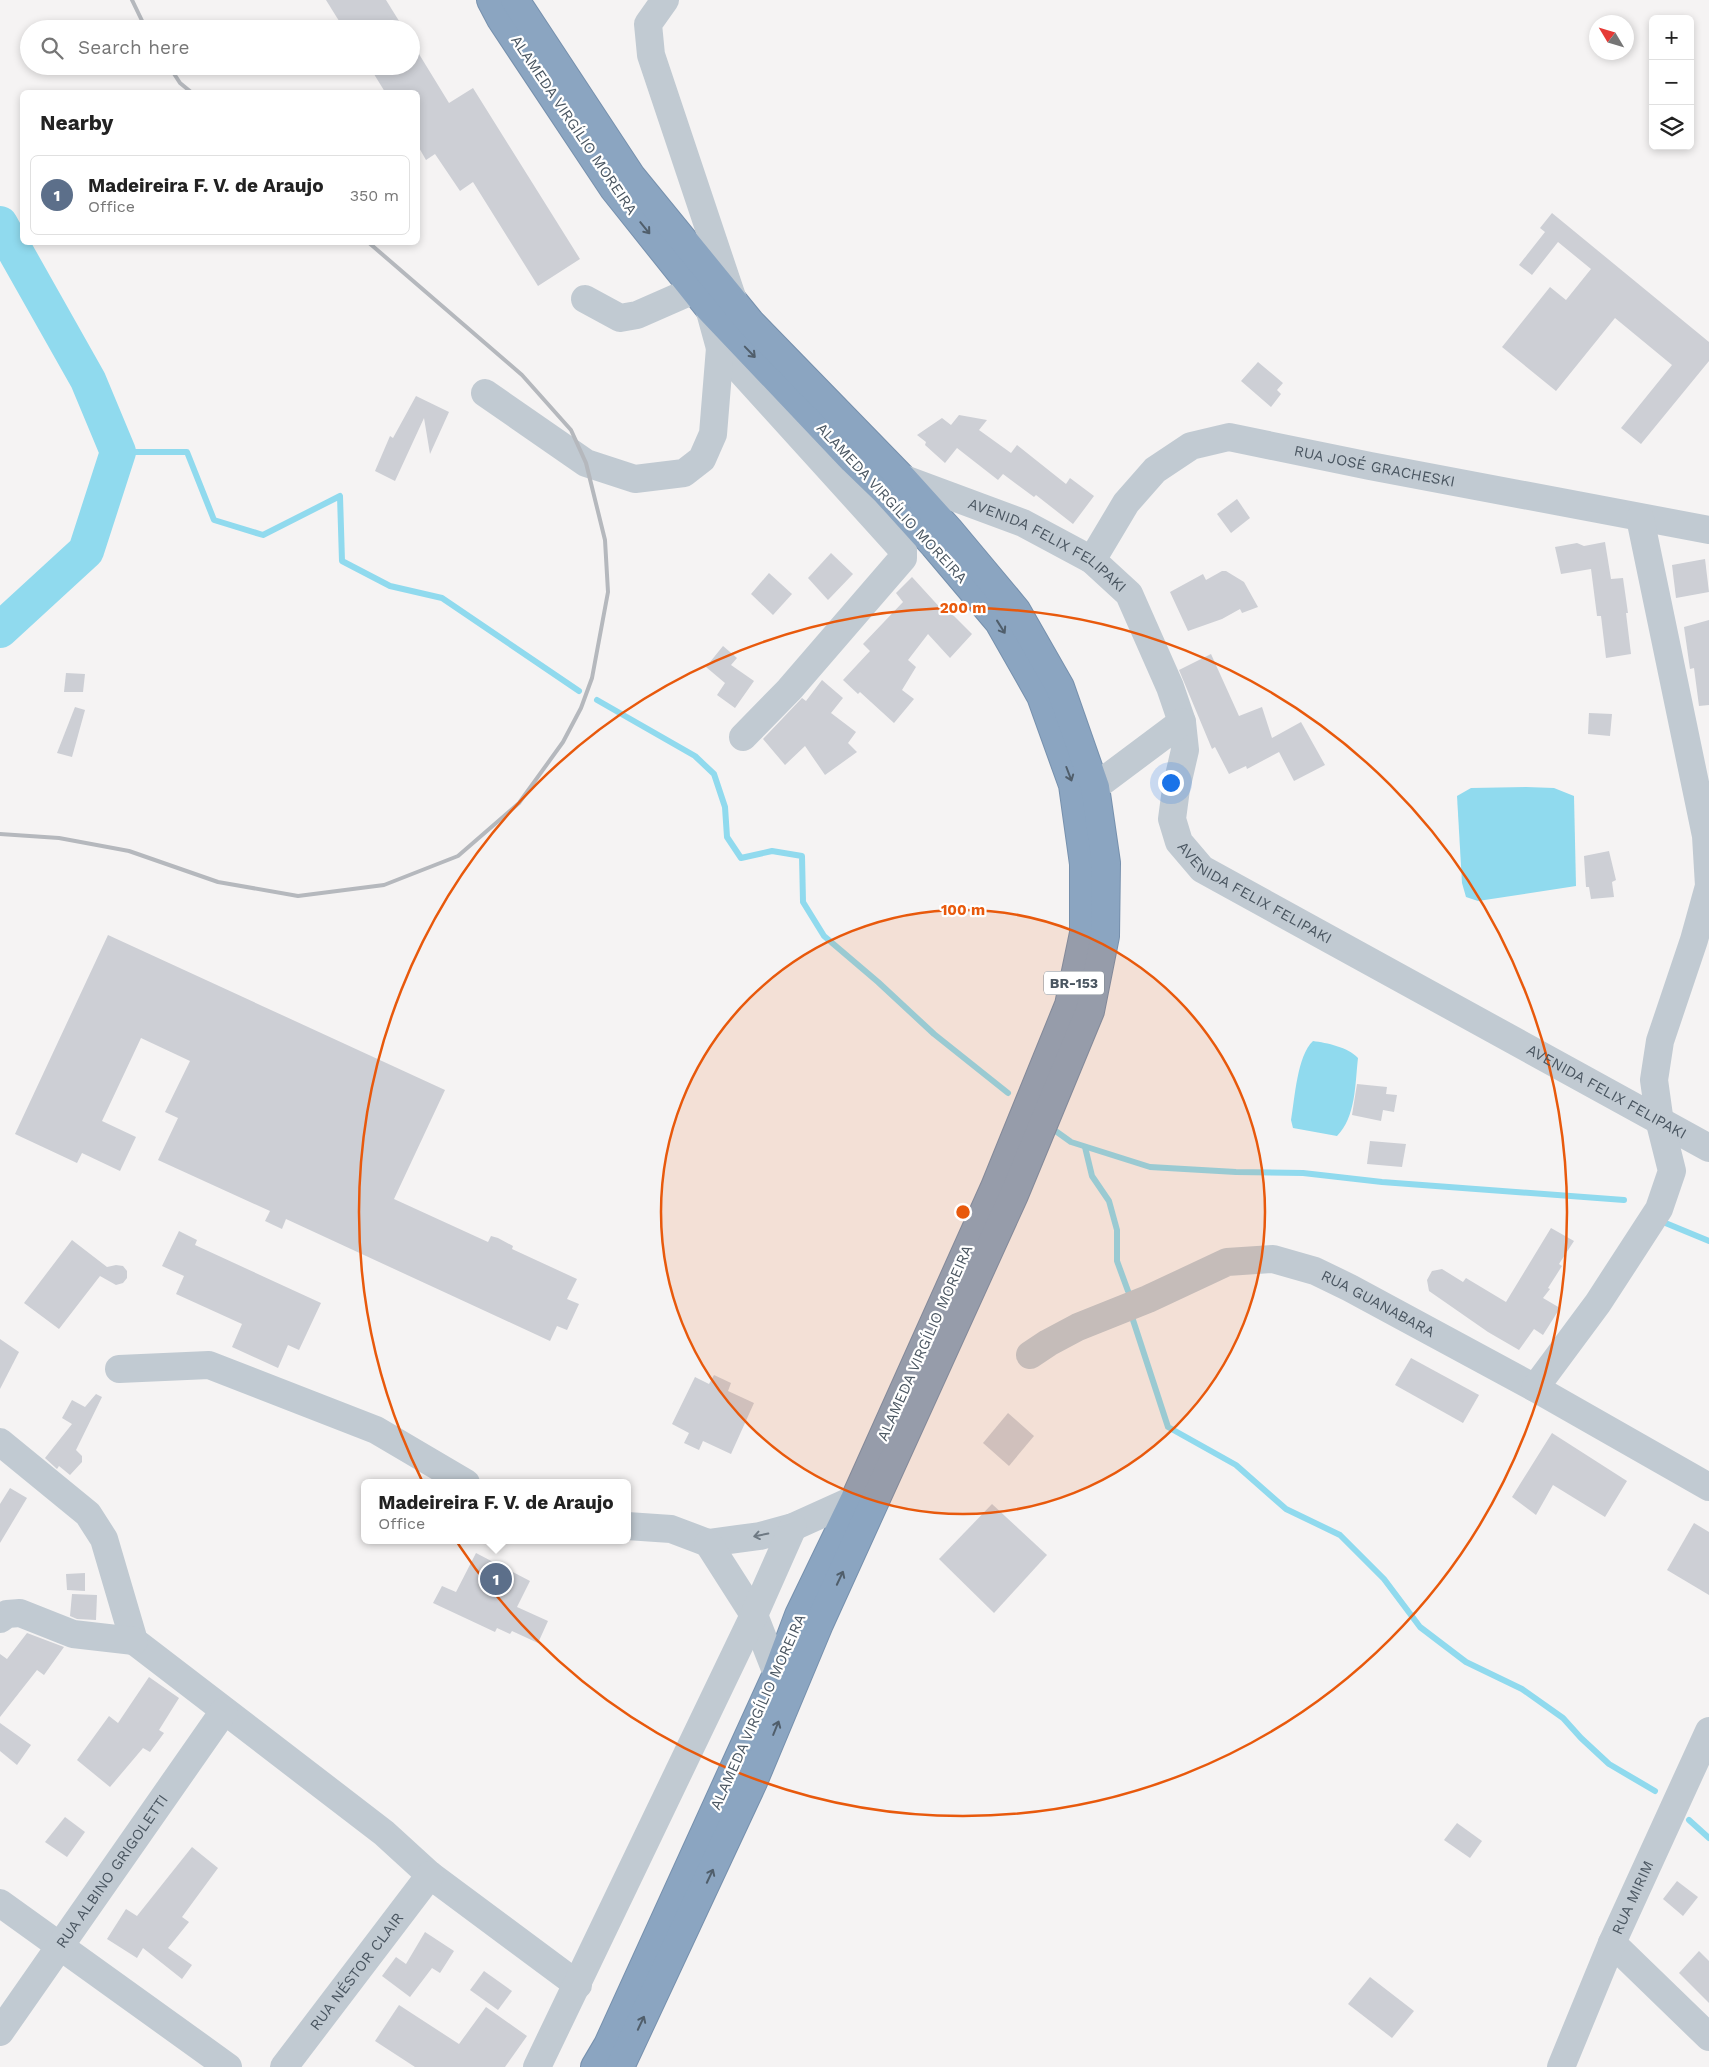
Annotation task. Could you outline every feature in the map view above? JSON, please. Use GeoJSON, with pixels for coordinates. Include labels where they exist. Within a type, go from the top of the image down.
{"type":"FeatureCollection","features":[{"type":"Feature","properties":{"kind":"highway","name":"ALAMEDA VIRGÍLIO MOREIRA"},"geometry":{"type":"LineString","coordinates":[[491,0],[501,19],[614,189],[853,460],[886,492],[934,545],[999,622],[1041,696],[1073,785],[1084,864],[1084,933],[1069,1005],[995,1187],[800,1616],[777,1674],[608,2045],[595,2067]]}},
{"type":"Feature","properties":{"kind":"highway","name":"ALAMEDA VIRGÍLIO MOREIRA"},"geometry":{"type":"LineString","coordinates":[[515,0],[712,299],[751,323],[902,478],[950,531],[1016,610],[1060,687],[1095,787],[1106,863],[1105,936],[1090,1011],[1014,1195],[819,1624],[753,1782],[620,2067]]}},
{"type":"Feature","properties":{"kind":"street"},"geometry":{"type":"LineString","coordinates":[[485,393],[586,463],[635,479],[684,472],[702,459],[713,434],[720,348],[712,299],[651,55],[648,24],[665,0]]}},
{"type":"Feature","properties":{"kind":"street"},"geometry":{"type":"LineString","coordinates":[[585,299],[620,318],[712,299]]}},
{"type":"Feature","properties":{"kind":"street"},"geometry":{"type":"LineString","coordinates":[[720,348],[903,550],[903,558],[789,690],[743,737]]}},
{"type":"Feature","properties":{"kind":"street","name":"RUA JOSÉ GRACHESKI"},"geometry":{"type":"LineString","coordinates":[[1092,560],[1126,503],[1155,470],[1191,446],[1229,437],[1709,530]]}},
{"type":"Feature","properties":{"kind":"street","name":"AVENIDA FELIX FELIPAKI"},"geometry":{"type":"LineString","coordinates":[[902,478],[1023,523],[1092,560],[1129,594],[1170,687],[1182,722],[1185,750],[1176,789],[1172,819],[1179,842],[1202,869],[1660,1123],[1709,1148]]}},
{"type":"Feature","properties":{"kind":"street"},"geometry":{"type":"LineString","coordinates":[[1535,1388],[1598,1303],[1659,1209],[1672,1171],[1660,1123],[1654,1080],[1660,1041],[1694,940],[1708,886],[1706,836],[1640,518]]}},
{"type":"Feature","properties":{"kind":"street"},"geometry":{"type":"LineString","coordinates":[[1095,787],[1182,722]]}},
{"type":"Feature","properties":{"kind":"street","name":"RUA GUANABARA"},"geometry":{"type":"LineString","coordinates":[[1030,1355],[1078,1327],[1148,1299],[1227,1262],[1273,1258],[1314,1272],[1350,1288],[1535,1388],[1709,1487]]}},
{"type":"Feature","properties":{"kind":"street"},"geometry":{"type":"LineString","coordinates":[[119,1369],[209,1365],[376,1430],[459,1479]]}},
{"type":"Feature","properties":{"kind":"street"},"geometry":{"type":"LineString","coordinates":[[0,1442],[88,1514],[104,1539],[134,1641]]}},
{"type":"Feature","properties":{"kind":"street"},"geometry":{"type":"LineString","coordinates":[[631,1526],[671,1529],[708,1543],[760,1536],[793,1527],[855,1498]]}},
{"type":"Feature","properties":{"kind":"street"},"geometry":{"type":"LineString","coordinates":[[537,2067],[754,1616],[793,1527]]}},
{"type":"Feature","properties":{"kind":"street"},"geometry":{"type":"LineString","coordinates":[[708,1543],[754,1616],[777,1674]]}},
{"type":"Feature","properties":{"kind":"street"},"geometry":{"type":"LineString","coordinates":[[0,1619],[7,1614],[20,1613],[73,1634],[134,1641],[384,1834],[430,1875],[578,1985]]}},
{"type":"Feature","properties":{"kind":"street","name":"RUA ALBINO GRIGOLETTI"},"geometry":{"type":"LineString","coordinates":[[0,2032],[224,1711]]}},
{"type":"Feature","properties":{"kind":"street","name":"RUA MIRIM"},"geometry":{"type":"LineString","coordinates":[[1561,2067],[1612,1942],[1709,1731]]}},
{"type":"Feature","properties":{"kind":"street","name":"RUA NÉSTOR CLAIR"},"geometry":{"type":"LineString","coordinates":[[284,2067],[430,1875]]}},
{"type":"Feature","properties":{"kind":"street"},"geometry":{"type":"LineString","coordinates":[[0,1903],[228,2067]]}},
{"type":"Feature","properties":{"kind":"street"},"geometry":{"type":"LineString","coordinates":[[1612,1942],[1709,2037]]}},
{"type":"Feature","properties":{"kind":"water"},"geometry":{"type":"Polygon","coordinates":[[[1471,788],[1554,788],[1574,796],[1576,886],[1478,901],[1466,897],[1462,883],[1457,796],[1471,788]]]}},
{"type":"Feature","properties":{"kind":"water"},"geometry":{"type":"Polygon","coordinates":[[[1313,1041],[1343,1048],[1358,1058],[1354,1100],[1348,1119],[1337,1136],[1293,1128],[1291,1120],[1300,1067],[1303,1057],[1313,1041]]]}},
{"type":"Feature","properties":{"kind":"building"},"geometry":{"type":"Polygon","coordinates":[[[326,0],[386,0],[398,20],[338,20],[326,0]]]}},
{"type":"Feature","properties":{"kind":"building"},"geometry":{"type":"Polygon","coordinates":[[[420,56],[449,103],[473,88],[580,259],[538,286],[473,182],[460,191],[435,154],[426,160],[420,150],[420,90],[384,90],[375,75],[420,75],[420,56]]]}},
{"type":"Feature","properties":{"kind":"building"},"geometry":{"type":"Polygon","coordinates":[[[1552,213],[1709,342],[1709,361],[1641,444],[1621,428],[1672,365],[1615,318],[1556,391],[1502,347],[1550,287],[1566,300],[1591,269],[1558,242],[1532,275],[1519,265],[1545,232],[1540,228],[1552,213]]]}},
{"type":"Feature","properties":{"kind":"building"},"geometry":{"type":"Polygon","coordinates":[[[1258,362],[1283,383],[1277,390],[1281,394],[1271,407],[1241,381],[1258,362]]]}},
{"type":"Feature","properties":{"kind":"building"},"geometry":{"type":"Polygon","coordinates":[[[416,396],[449,412],[430,454],[424,418],[395,481],[375,471],[390,436],[393,438],[416,396]]]}},
{"type":"Feature","properties":{"kind":"building"},"geometry":{"type":"Polygon","coordinates":[[[959,415],[987,420],[979,430],[1011,453],[1017,445],[1066,484],[1070,478],[1094,496],[1073,524],[1036,495],[1034,497],[1003,474],[998,480],[957,448],[945,463],[917,435],[942,418],[951,425],[959,415]]]}},
{"type":"Feature","properties":{"kind":"building"},"geometry":{"type":"Polygon","coordinates":[[[1237,499],[1250,518],[1231,533],[1217,514],[1237,499]]]}},
{"type":"Feature","properties":{"kind":"building"},"geometry":{"type":"Polygon","coordinates":[[[1605,542],[1611,579],[1623,578],[1631,654],[1606,658],[1601,616],[1597,616],[1591,569],[1561,574],[1555,547],[1577,543],[1584,546],[1605,542]]]}},
{"type":"Feature","properties":{"kind":"building"},"geometry":{"type":"Polygon","coordinates":[[[831,553],[853,574],[828,600],[808,578],[831,553]]]}},
{"type":"Feature","properties":{"kind":"building"},"geometry":{"type":"Polygon","coordinates":[[[1705,559],[1709,592],[1676,598],[1672,565],[1705,559]]]}},
{"type":"Feature","properties":{"kind":"building"},"geometry":{"type":"Polygon","coordinates":[[[1222,571],[1226,571],[1244,582],[1258,607],[1242,613],[1240,609],[1222,619],[1188,631],[1170,592],[1203,574],[1206,580],[1222,571]]]}},
{"type":"Feature","properties":{"kind":"building"},"geometry":{"type":"Polygon","coordinates":[[[769,573],[792,594],[773,615],[751,594],[769,573]]]}},
{"type":"Feature","properties":{"kind":"building"},"geometry":{"type":"Polygon","coordinates":[[[912,577],[944,612],[947,609],[972,634],[950,658],[928,634],[908,660],[916,667],[902,690],[914,699],[894,723],[860,692],[858,694],[843,680],[870,651],[863,644],[903,602],[896,593],[912,577]]]}},
{"type":"Feature","properties":{"kind":"building"},"geometry":{"type":"Polygon","coordinates":[[[1709,620],[1709,705],[1699,706],[1694,668],[1690,669],[1684,627],[1709,620]]]}},
{"type":"Feature","properties":{"kind":"building"},"geometry":{"type":"Polygon","coordinates":[[[723,646],[737,658],[731,665],[754,681],[735,708],[717,695],[725,683],[706,667],[723,646]]]}},
{"type":"Feature","properties":{"kind":"building"},"geometry":{"type":"Polygon","coordinates":[[[1211,654],[1239,716],[1262,707],[1272,738],[1301,722],[1325,765],[1294,781],[1279,752],[1247,769],[1246,766],[1229,774],[1215,747],[1212,749],[1179,670],[1211,654]]]}},
{"type":"Feature","properties":{"kind":"building"},"geometry":{"type":"Polygon","coordinates":[[[66,673],[85,674],[83,692],[64,692],[66,673]]]}},
{"type":"Feature","properties":{"kind":"building"},"geometry":{"type":"Polygon","coordinates":[[[822,680],[843,698],[831,713],[856,732],[848,743],[857,752],[825,775],[805,746],[785,765],[763,739],[802,698],[806,701],[822,680]]]}},
{"type":"Feature","properties":{"kind":"building"},"geometry":{"type":"Polygon","coordinates":[[[75,707],[85,710],[72,757],[57,753],[75,707]]]}},
{"type":"Feature","properties":{"kind":"building"},"geometry":{"type":"Polygon","coordinates":[[[1589,713],[1612,714],[1610,736],[1588,734],[1589,713]]]}},
{"type":"Feature","properties":{"kind":"building"},"geometry":{"type":"Polygon","coordinates":[[[1609,851],[1616,880],[1612,882],[1614,897],[1591,899],[1589,887],[1586,887],[1584,856],[1609,851]]]}},
{"type":"Feature","properties":{"kind":"building"},"geometry":{"type":"Polygon","coordinates":[[[108,935],[445,1090],[394,1199],[488,1242],[491,1236],[498,1238],[513,1246],[512,1249],[577,1279],[567,1299],[579,1304],[567,1330],[557,1326],[550,1341],[286,1219],[282,1229],[265,1221],[270,1211],[158,1160],[178,1118],[165,1112],[190,1061],[141,1038],[102,1121],[136,1137],[120,1171],[82,1153],[77,1163],[15,1134],[108,935]]]}},
{"type":"Feature","properties":{"kind":"building"},"geometry":{"type":"Polygon","coordinates":[[[1357,1084],[1387,1087],[1386,1094],[1397,1095],[1394,1112],[1383,1110],[1381,1121],[1352,1115],[1357,1084]]]}},
{"type":"Feature","properties":{"kind":"building"},"geometry":{"type":"Polygon","coordinates":[[[1370,1141],[1406,1144],[1402,1167],[1367,1164],[1370,1141]]]}},
{"type":"Feature","properties":{"kind":"building"},"geometry":{"type":"Polygon","coordinates":[[[1551,1228],[1574,1241],[1559,1264],[1562,1266],[1543,1298],[1560,1308],[1543,1335],[1534,1329],[1519,1350],[1488,1332],[1429,1291],[1427,1280],[1432,1271],[1442,1269],[1463,1282],[1466,1278],[1506,1302],[1551,1228]]]}},
{"type":"Feature","properties":{"kind":"building"},"geometry":{"type":"Polygon","coordinates":[[[179,1231],[197,1240],[195,1245],[321,1303],[299,1350],[288,1345],[278,1368],[232,1347],[242,1324],[176,1294],[184,1276],[162,1266],[179,1231]]]}},
{"type":"Feature","properties":{"kind":"building"},"geometry":{"type":"Polygon","coordinates":[[[72,1240],[107,1267],[123,1266],[127,1271],[127,1278],[123,1283],[116,1285],[100,1276],[59,1329],[24,1303],[72,1240]]]}},
{"type":"Feature","properties":{"kind":"building"},"geometry":{"type":"Polygon","coordinates":[[[0,1339],[19,1352],[0,1389],[0,1339]]]}},
{"type":"Feature","properties":{"kind":"building"},"geometry":{"type":"Polygon","coordinates":[[[1411,1358],[1479,1395],[1463,1423],[1395,1385],[1411,1358]]]}},
{"type":"Feature","properties":{"kind":"building"},"geometry":{"type":"Polygon","coordinates":[[[714,1375],[731,1383],[728,1391],[754,1403],[731,1454],[703,1441],[699,1450],[684,1443],[689,1433],[672,1424],[695,1377],[709,1384],[714,1375]]]}},
{"type":"Feature","properties":{"kind":"building"},"geometry":{"type":"Polygon","coordinates":[[[96,1394],[102,1397],[76,1450],[82,1456],[82,1462],[70,1475],[59,1466],[57,1469],[45,1458],[72,1424],[62,1418],[72,1400],[85,1407],[96,1394]]]}},
{"type":"Feature","properties":{"kind":"building"},"geometry":{"type":"Polygon","coordinates":[[[1008,1413],[1034,1436],[1009,1466],[983,1443],[1008,1413]]]}},
{"type":"Feature","properties":{"kind":"building"},"geometry":{"type":"Polygon","coordinates":[[[1552,1433],[1627,1481],[1605,1517],[1553,1485],[1536,1515],[1512,1497],[1552,1433]]]}},
{"type":"Feature","properties":{"kind":"building"},"geometry":{"type":"Polygon","coordinates":[[[10,1488],[27,1498],[0,1543],[0,1504],[10,1488]]]}},
{"type":"Feature","properties":{"kind":"building"},"geometry":{"type":"Polygon","coordinates":[[[992,1504],[1047,1555],[994,1613],[939,1559],[992,1504]]]}},
{"type":"Feature","properties":{"kind":"building"},"geometry":{"type":"Polygon","coordinates":[[[1694,1523],[1709,1532],[1709,1595],[1667,1570],[1694,1523]]]}},
{"type":"Feature","properties":{"kind":"building"},"geometry":{"type":"Polygon","coordinates":[[[476,1553],[530,1581],[517,1607],[548,1621],[538,1643],[512,1631],[510,1634],[497,1628],[495,1632],[433,1603],[442,1586],[456,1592],[476,1553]]]}},
{"type":"Feature","properties":{"kind":"building"},"geometry":{"type":"Polygon","coordinates":[[[85,1573],[85,1591],[67,1590],[66,1574],[85,1573]]]}},
{"type":"Feature","properties":{"kind":"building"},"geometry":{"type":"Polygon","coordinates":[[[72,1594],[97,1595],[96,1620],[77,1619],[70,1616],[72,1594]]]}},
{"type":"Feature","properties":{"kind":"building"},"geometry":{"type":"Polygon","coordinates":[[[27,1633],[64,1647],[44,1675],[37,1670],[0,1717],[0,1654],[7,1659],[27,1633]]]}},
{"type":"Feature","properties":{"kind":"building"},"geometry":{"type":"Polygon","coordinates":[[[149,1677],[179,1698],[159,1730],[164,1733],[150,1752],[143,1748],[110,1787],[77,1760],[109,1716],[118,1723],[149,1677]]]}},
{"type":"Feature","properties":{"kind":"building"},"geometry":{"type":"Polygon","coordinates":[[[0,1723],[31,1745],[17,1765],[0,1751],[0,1723]]]}},
{"type":"Feature","properties":{"kind":"building"},"geometry":{"type":"Polygon","coordinates":[[[65,1817],[85,1832],[67,1857],[45,1842],[65,1817]]]}},
{"type":"Feature","properties":{"kind":"building"},"geometry":{"type":"Polygon","coordinates":[[[1457,1823],[1482,1841],[1470,1858],[1444,1840],[1457,1823]]]}},
{"type":"Feature","properties":{"kind":"building"},"geometry":{"type":"Polygon","coordinates":[[[192,1847],[218,1868],[182,1917],[189,1922],[168,1948],[192,1965],[182,1979],[143,1948],[137,1958],[107,1939],[126,1909],[137,1916],[192,1847]]]}},
{"type":"Feature","properties":{"kind":"building"},"geometry":{"type":"Polygon","coordinates":[[[1677,1881],[1698,1897],[1683,1916],[1663,1899],[1677,1881]]]}},
{"type":"Feature","properties":{"kind":"building"},"geometry":{"type":"Polygon","coordinates":[[[425,1932],[454,1951],[440,1973],[432,1968],[410,1997],[382,1976],[396,1957],[406,1964],[425,1932]]]}},
{"type":"Feature","properties":{"kind":"building"},"geometry":{"type":"Polygon","coordinates":[[[1699,1951],[1709,1961],[1709,2003],[1679,1973],[1699,1951]]]}},
{"type":"Feature","properties":{"kind":"building"},"geometry":{"type":"Polygon","coordinates":[[[484,1971],[512,1991],[498,2010],[470,1990],[484,1971]]]}},
{"type":"Feature","properties":{"kind":"building"},"geometry":{"type":"Polygon","coordinates":[[[1370,1977],[1414,2011],[1392,2038],[1348,2004],[1370,1977]]]}},
{"type":"Feature","properties":{"kind":"building"},"geometry":{"type":"Polygon","coordinates":[[[399,2005],[459,2044],[486,2007],[527,2036],[505,2067],[415,2067],[375,2041],[399,2005]]]}},
{"type":"Feature","properties":{"kind":"waterway"},"geometry":{"type":"LineString","coordinates":[[0,224],[88,380],[118,452],[86,551],[0,630]]}},
{"type":"Feature","properties":{"kind":"waterway"},"geometry":{"type":"LineString","coordinates":[[118,452],[187,452],[214,520],[263,535],[340,496],[342,561],[390,586],[442,598],[579,691]]}},
{"type":"Feature","properties":{"kind":"waterway"},"geometry":{"type":"LineString","coordinates":[[597,700],[695,756],[714,774],[725,807],[727,837],[741,858],[772,851],[802,856],[803,902],[824,936],[878,982],[934,1034],[1008,1093]]}},
{"type":"Feature","properties":{"kind":"waterway"},"geometry":{"type":"LineString","coordinates":[[1057,1132],[1071,1142],[1150,1167],[1236,1172],[1303,1173],[1382,1182],[1624,1200]]}},
{"type":"Feature","properties":{"kind":"waterway"},"geometry":{"type":"LineString","coordinates":[[1085,1147],[1092,1176],[1109,1201],[1117,1230],[1117,1261],[1128,1291]]}},
{"type":"Feature","properties":{"kind":"waterway"},"geometry":{"type":"LineString","coordinates":[[1663,1222],[1709,1241]]}},
{"type":"Feature","properties":{"kind":"waterway"},"geometry":{"type":"LineString","coordinates":[[1133,1320],[1168,1427],[1236,1465],[1286,1509],[1340,1535],[1384,1579],[1420,1627],[1466,1662],[1522,1689],[1563,1718],[1609,1764],[1655,1791]]}},
{"type":"Feature","properties":{"kind":"waterway"},"geometry":{"type":"LineString","coordinates":[[1689,1820],[1709,1838]]}},
{"type":"Feature","properties":{"kind":"railway"},"geometry":{"type":"LineString","coordinates":[[132,0],[142,20]]}},
{"type":"Feature","properties":{"kind":"railway"},"geometry":{"type":"LineString","coordinates":[[175,75],[180,83],[189,90]]}},
{"type":"Feature","properties":{"kind":"railway"},"geometry":{"type":"LineString","coordinates":[[0,834],[59,838],[129,851],[218,882],[298,896],[384,885],[458,856],[519,803],[563,742],[581,708],[592,678],[608,592],[605,540],[586,463],[571,430],[522,375],[371,245]]}},
{"type":"Feature","properties":{"kind":"place","name":"Madeireira F. V. de Araujo"},"geometry":{"type":"Point","coordinates":[496,1579]}}]}
